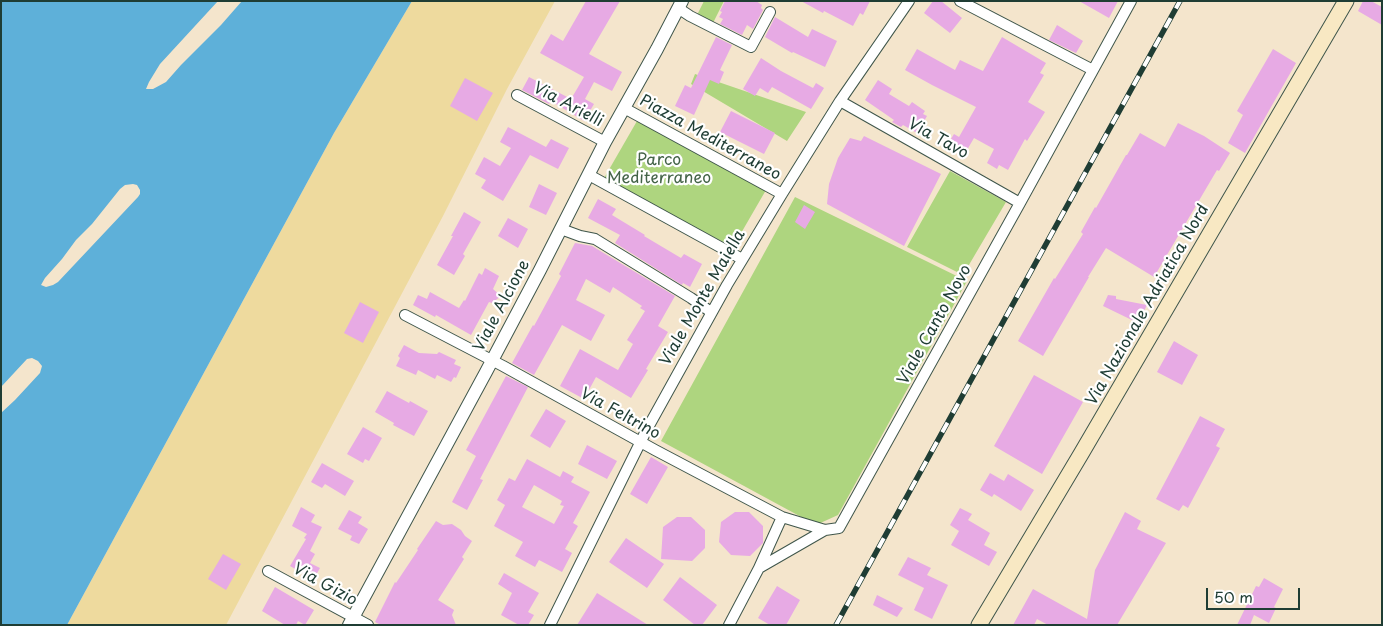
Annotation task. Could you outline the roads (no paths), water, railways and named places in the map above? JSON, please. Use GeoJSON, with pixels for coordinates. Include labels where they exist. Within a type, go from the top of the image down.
{"type":"FeatureCollection","features":[{"type":"Feature","properties":{"kind":"main road","name":"Via Nazionale Adriatica Nord"},"geometry":{"type":"LineString","coordinates":[[978,625],[1081,454],[1346,1]]}},
{"type":"Feature","properties":{"kind":"street","name":"Viale Monte Maiella"},"geometry":{"type":"LineString","coordinates":[[550,625],[662,400],[742,258],[840,101],[909,1]]}},
{"type":"Feature","properties":{"kind":"street"},"geometry":{"type":"LineString","coordinates":[[960,1],[1093,70]]}},
{"type":"Feature","properties":{"kind":"street","name":"Viale Canto Novo"},"geometry":{"type":"LineString","coordinates":[[759,568],[825,530],[839,528],[1131,1]]}},
{"type":"Feature","properties":{"kind":"street"},"geometry":{"type":"LineString","coordinates":[[680,5],[690,16],[751,47],[770,12]]}},
{"type":"Feature","properties":{"kind":"street","name":"Viale Alcione"},"geometry":{"type":"LineString","coordinates":[[351,621],[492,360],[605,142],[680,5]]}},
{"type":"Feature","properties":{"kind":"street","name":"Via Arielli"},"geometry":{"type":"LineString","coordinates":[[517,95],[605,142]]}},
{"type":"Feature","properties":{"kind":"street","name":"Via Tavo"},"geometry":{"type":"LineString","coordinates":[[840,101],[1020,203]]}},
{"type":"Feature","properties":{"kind":"street","name":"Piazza Mediterraneo"},"geometry":{"type":"LineString","coordinates":[[624,108],[782,194]]}},
{"type":"Feature","properties":{"kind":"street"},"geometry":{"type":"LineString","coordinates":[[589,175],[742,258]]}},
{"type":"Feature","properties":{"kind":"street"},"geometry":{"type":"LineString","coordinates":[[561,229],[595,239],[712,312]]}},
{"type":"Feature","properties":{"kind":"street","name":"Via Feltrino"},"geometry":{"type":"LineString","coordinates":[[404,315],[492,360],[782,517],[825,530]]}},
{"type":"Feature","properties":{"kind":"street"},"geometry":{"type":"LineString","coordinates":[[729,625],[759,568],[782,517]]}},
{"type":"Feature","properties":{"kind":"street","name":"Via Gizio"},"geometry":{"type":"LineString","coordinates":[[268,571],[351,621],[368,625]]}},
{"type":"Feature","properties":{"kind":"water"},"geometry":{"type":"Polygon","coordinates":[[[1,1],[412,1],[334,133],[67,625],[1,625],[1,1]]]}},
{"type":"Feature","properties":{"kind":"railway"},"geometry":{"type":"LineString","coordinates":[[836,625],[1180,1]]}},
{"type":"Feature","properties":{"kind":"park label","name":"Parco Mediterraneo"},"geometry":{"type":"Point","coordinates":[659,170]}}]}
